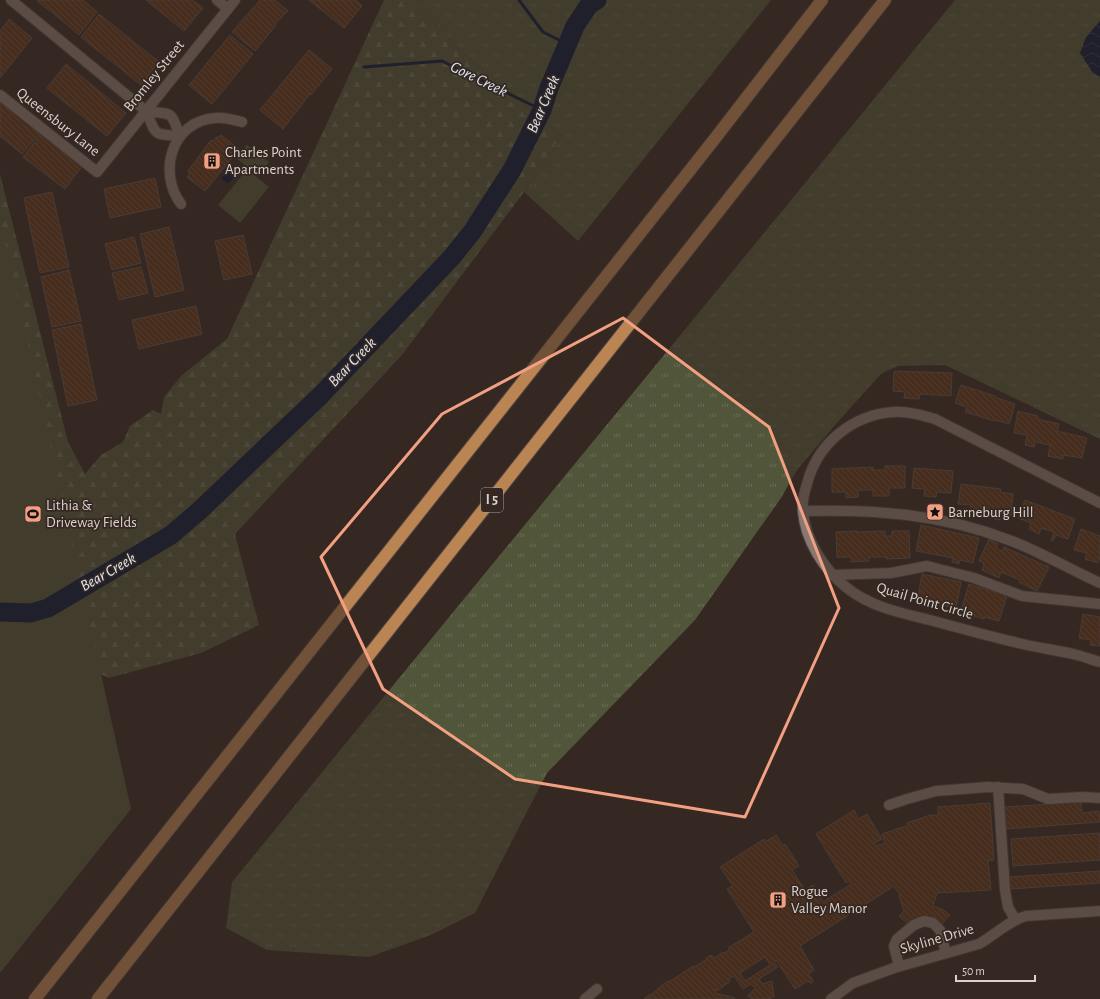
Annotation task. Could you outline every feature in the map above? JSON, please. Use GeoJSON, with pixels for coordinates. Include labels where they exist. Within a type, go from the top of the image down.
{"type":"FeatureCollection","features":[{"type":"Feature","properties":{"kind":"highway"},"geometry":{"type":"LineString","coordinates":[[35,999],[713,141],[821,0]]}},
{"type":"Feature","properties":{"kind":"highway","name":"I 5"},"geometry":{"type":"LineString","coordinates":[[98,999],[885,0]]}},
{"type":"Feature","properties":{"kind":"street"},"geometry":{"type":"LineString","coordinates":[[11,0],[146,110],[156,133],[180,136]]}},
{"type":"Feature","properties":{"kind":"street"},"geometry":{"type":"LineString","coordinates":[[217,0],[228,9]]}},
{"type":"Feature","properties":{"kind":"street","name":"Bromley Street"},"geometry":{"type":"LineString","coordinates":[[97,172],[235,0]]}},
{"type":"Feature","properties":{"kind":"street","name":"Queensbury Lane"},"geometry":{"type":"LineString","coordinates":[[0,95],[97,172]]}},
{"type":"Feature","properties":{"kind":"street"},"geometry":{"type":"LineString","coordinates":[[146,110],[171,115],[180,136]]}},
{"type":"Feature","properties":{"kind":"street"},"geometry":{"type":"LineString","coordinates":[[181,204],[175,195],[170,170],[170,159],[175,143],[180,136],[192,126],[209,119],[225,117],[242,122]]}},
{"type":"Feature","properties":{"kind":"street","name":"Quail Point Circle"},"geometry":{"type":"LineString","coordinates":[[1100,503],[935,419],[907,413],[894,412],[870,416],[855,422],[838,434],[824,448],[812,467],[805,490],[802,511],[805,526],[815,550],[833,575],[846,588],[864,599],[882,607],[1018,643],[1077,655],[1100,662]]}},
{"type":"Feature","properties":{"kind":"street"},"geometry":{"type":"LineString","coordinates":[[802,511],[862,510],[900,513],[958,524],[1015,542],[1100,583]]}},
{"type":"Feature","properties":{"kind":"street"},"geometry":{"type":"LineString","coordinates":[[833,575],[892,573],[927,566],[974,578],[1022,596],[1100,604]]}},
{"type":"Feature","properties":{"kind":"street"},"geometry":{"type":"LineString","coordinates":[[889,805],[936,791],[998,787],[1023,789],[1048,799],[1082,797],[1100,798]]}},
{"type":"Feature","properties":{"kind":"street"},"geometry":{"type":"LineString","coordinates":[[998,787],[1005,890],[1008,907],[1015,919]]}},
{"type":"Feature","properties":{"kind":"street","name":"Skyline Drive"},"geometry":{"type":"LineString","coordinates":[[831,999],[853,983],[899,966],[979,944],[1015,919],[1026,916],[1100,911]]}},
{"type":"Feature","properties":{"kind":"street"},"geometry":{"type":"LineString","coordinates":[[899,966],[894,946],[897,939],[914,925],[924,922],[933,923],[940,930],[946,953]]}},
{"type":"Feature","properties":{"kind":"street"},"geometry":{"type":"LineString","coordinates":[[585,999],[597,989]]}},
{"type":"Feature","properties":{"kind":"highlighted area"},"geometry":{"type":"Polygon","coordinates":[[[623,318],[769,427],[839,608],[745,817],[515,779],[383,689],[321,557],[442,414],[623,318]]]}},
{"type":"Feature","properties":{"kind":"green space"},"geometry":{"type":"Polygon","coordinates":[[[384,0],[416,0],[456,47],[561,136],[524,192],[402,355],[235,534],[259,625],[201,653],[109,678],[80,665],[0,284],[0,174],[68,442],[85,474],[101,455],[123,442],[130,426],[153,410],[161,414],[164,397],[182,375],[227,339],[384,0]]]}},
{"type":"Feature","properties":{"kind":"green space"},"geometry":{"type":"Polygon","coordinates":[[[416,0],[771,0],[578,241],[524,192],[561,136],[456,47],[416,0]]]}},
{"type":"Feature","properties":{"kind":"green space"},"geometry":{"type":"Polygon","coordinates":[[[955,0],[1100,0],[1100,439],[945,365],[898,366],[881,374],[797,470],[781,498],[695,620],[547,773],[475,913],[431,935],[369,957],[267,950],[226,928],[232,882],[955,0]]]}},
{"type":"Feature","properties":{"kind":"green space"},"geometry":{"type":"Polygon","coordinates":[[[247,145],[269,162],[258,176],[236,158],[247,145]]]}},
{"type":"Feature","properties":{"kind":"green space"},"geometry":{"type":"Polygon","coordinates":[[[247,169],[269,187],[240,223],[218,205],[247,169]]]}},
{"type":"Feature","properties":{"kind":"green space","name":"Lithia & Driveway Fields"},"geometry":{"type":"Polygon","coordinates":[[[0,219],[131,809],[0,973],[0,219]]]}},
{"type":"Feature","properties":{"kind":"water"},"geometry":{"type":"Polygon","coordinates":[[[1100,21],[1100,77],[1093,73],[1080,53],[1086,37],[1100,21]]]}},
{"type":"Feature","properties":{"kind":"water"},"geometry":{"type":"Polygon","coordinates":[[[229,167],[237,173],[228,184],[221,178],[229,167]]]}},
{"type":"Feature","properties":{"kind":"building"},"geometry":{"type":"Polygon","coordinates":[[[37,0],[83,0],[97,12],[79,35],[37,0]]]}},
{"type":"Feature","properties":{"kind":"building"},"geometry":{"type":"Polygon","coordinates":[[[146,0],[192,0],[203,8],[184,31],[146,0]]]}},
{"type":"Feature","properties":{"kind":"building"},"geometry":{"type":"Polygon","coordinates":[[[260,0],[275,0],[288,11],[275,24],[276,25],[255,51],[232,32],[260,0]]]}},
{"type":"Feature","properties":{"kind":"building"},"geometry":{"type":"Polygon","coordinates":[[[309,0],[356,0],[362,6],[344,28],[309,0]]]}},
{"type":"Feature","properties":{"kind":"building"},"geometry":{"type":"Polygon","coordinates":[[[99,14],[159,62],[141,85],[81,37],[99,14]]]}},
{"type":"Feature","properties":{"kind":"building"},"geometry":{"type":"Polygon","coordinates":[[[9,19],[32,38],[0,78],[0,31],[9,19]]]}},
{"type":"Feature","properties":{"kind":"building"},"geometry":{"type":"Polygon","coordinates":[[[230,35],[253,54],[212,104],[189,85],[230,35]]]}},
{"type":"Feature","properties":{"kind":"building"},"geometry":{"type":"Polygon","coordinates":[[[309,50],[332,69],[311,95],[310,94],[283,129],[260,110],[309,50]]]}},
{"type":"Feature","properties":{"kind":"building"},"geometry":{"type":"Polygon","coordinates":[[[66,64],[126,113],[107,136],[47,88],[66,64]]]}},
{"type":"Feature","properties":{"kind":"building"},"geometry":{"type":"Polygon","coordinates":[[[0,98],[41,131],[22,154],[0,136],[0,98]]]}},
{"type":"Feature","properties":{"kind":"building"},"geometry":{"type":"Polygon","coordinates":[[[42,132],[83,165],[65,189],[23,157],[42,132]]]}},
{"type":"Feature","properties":{"kind":"building","name":"Charles Point Apartments"},"geometry":{"type":"Polygon","coordinates":[[[221,135],[239,149],[205,191],[187,177],[190,173],[188,171],[211,140],[213,141],[216,137],[217,138],[221,135]]]}},
{"type":"Feature","properties":{"kind":"building"},"geometry":{"type":"Polygon","coordinates":[[[155,178],[161,207],[110,218],[104,189],[155,178]]]}},
{"type":"Feature","properties":{"kind":"building"},"geometry":{"type":"Polygon","coordinates":[[[52,192],[69,267],[40,273],[24,198],[52,192]]]}},
{"type":"Feature","properties":{"kind":"building"},"geometry":{"type":"Polygon","coordinates":[[[169,227],[184,290],[155,297],[140,234],[169,227]]]}},
{"type":"Feature","properties":{"kind":"building"},"geometry":{"type":"Polygon","coordinates":[[[243,235],[252,274],[224,280],[215,241],[243,235]]]}},
{"type":"Feature","properties":{"kind":"building"},"geometry":{"type":"Polygon","coordinates":[[[134,237],[141,263],[112,270],[105,244],[134,237]]]}},
{"type":"Feature","properties":{"kind":"building"},"geometry":{"type":"Polygon","coordinates":[[[141,267],[148,293],[119,300],[112,273],[141,267]]]}},
{"type":"Feature","properties":{"kind":"building"},"geometry":{"type":"Polygon","coordinates":[[[69,270],[81,321],[52,327],[41,277],[69,270]]]}},
{"type":"Feature","properties":{"kind":"building"},"geometry":{"type":"Polygon","coordinates":[[[196,306],[202,334],[139,349],[132,320],[196,306]]]}},
{"type":"Feature","properties":{"kind":"building"},"geometry":{"type":"Polygon","coordinates":[[[81,324],[97,400],[68,406],[52,330],[81,324]]]}},
{"type":"Feature","properties":{"kind":"building"},"geometry":{"type":"Polygon","coordinates":[[[894,371],[952,373],[951,396],[920,394],[919,399],[904,398],[905,392],[893,391],[894,371]]]}},
{"type":"Feature","properties":{"kind":"building"},"geometry":{"type":"Polygon","coordinates":[[[961,385],[1015,404],[1009,424],[965,412],[967,407],[955,403],[961,385]]]}},
{"type":"Feature","properties":{"kind":"building"},"geometry":{"type":"Polygon","coordinates":[[[1018,411],[1038,416],[1037,419],[1059,424],[1057,431],[1087,438],[1082,458],[1063,455],[1063,459],[1048,456],[1050,445],[1035,442],[1034,447],[1025,445],[1027,435],[1014,433],[1018,411]]]}},
{"type":"Feature","properties":{"kind":"building"},"geometry":{"type":"Polygon","coordinates":[[[885,466],[905,466],[905,488],[889,488],[889,496],[873,496],[873,490],[858,490],[858,497],[846,498],[846,492],[832,492],[832,469],[873,467],[873,470],[885,470],[885,466]]]}},
{"type":"Feature","properties":{"kind":"building"},"geometry":{"type":"Polygon","coordinates":[[[914,468],[953,471],[951,493],[937,492],[936,497],[924,496],[925,489],[912,488],[914,468]]]}},
{"type":"Feature","properties":{"kind":"building"},"geometry":{"type":"Polygon","coordinates":[[[961,484],[1001,489],[1000,492],[1013,494],[1011,515],[1001,514],[1000,520],[994,519],[995,510],[982,508],[982,514],[970,512],[971,505],[958,504],[961,484]]]}},
{"type":"Feature","properties":{"kind":"building"},"geometry":{"type":"Polygon","coordinates":[[[1025,500],[1075,519],[1068,539],[1056,535],[1053,541],[1051,540],[1054,532],[1041,528],[1039,534],[1029,529],[1031,523],[1018,518],[1025,500]]]}},
{"type":"Feature","properties":{"kind":"building"},"geometry":{"type":"Polygon","coordinates":[[[921,525],[979,538],[973,563],[960,560],[959,564],[952,562],[953,558],[916,551],[921,525]]]}},
{"type":"Feature","properties":{"kind":"building"},"geometry":{"type":"Polygon","coordinates":[[[1081,529],[1100,536],[1100,557],[1098,563],[1085,559],[1087,553],[1074,550],[1081,529]]]}},
{"type":"Feature","properties":{"kind":"building"},"geometry":{"type":"Polygon","coordinates":[[[885,531],[885,536],[892,536],[892,531],[909,531],[910,558],[886,559],[886,557],[869,557],[869,561],[851,562],[851,557],[837,557],[836,532],[885,531]]]}},
{"type":"Feature","properties":{"kind":"building"},"geometry":{"type":"Polygon","coordinates":[[[989,539],[998,544],[996,548],[1002,551],[1004,547],[1049,567],[1037,591],[1019,582],[1020,580],[1001,572],[999,578],[982,570],[984,563],[979,561],[989,539]]]}},
{"type":"Feature","properties":{"kind":"building"},"geometry":{"type":"Polygon","coordinates":[[[922,574],[961,582],[956,608],[917,601],[922,574]]]}},
{"type":"Feature","properties":{"kind":"building"},"geometry":{"type":"Polygon","coordinates":[[[969,584],[1007,596],[999,621],[971,615],[972,610],[962,607],[969,584]]]}},
{"type":"Feature","properties":{"kind":"building"},"geometry":{"type":"Polygon","coordinates":[[[1083,614],[1100,617],[1100,646],[1090,645],[1091,640],[1079,638],[1083,614]]]}},
{"type":"Feature","properties":{"kind":"building"},"geometry":{"type":"Polygon","coordinates":[[[1081,802],[1082,813],[1099,811],[1100,822],[1006,829],[1005,807],[1081,802]]]}},
{"type":"Feature","properties":{"kind":"building","name":"Rogue Valley Manor"},"geometry":{"type":"Polygon","coordinates":[[[990,803],[994,860],[988,860],[991,890],[937,893],[933,906],[942,909],[950,915],[939,927],[937,924],[911,927],[899,916],[904,911],[899,896],[900,895],[894,886],[800,946],[814,970],[808,974],[813,980],[812,983],[808,981],[795,989],[776,960],[774,962],[778,967],[759,979],[762,984],[772,981],[774,997],[768,999],[752,999],[748,996],[755,988],[751,984],[743,989],[734,976],[728,979],[730,982],[723,987],[717,991],[715,989],[715,993],[735,998],[734,999],[645,999],[668,981],[669,982],[693,966],[694,967],[711,955],[714,958],[723,952],[723,954],[730,950],[728,948],[754,932],[727,889],[733,886],[720,867],[764,839],[765,842],[776,835],[783,846],[785,844],[799,866],[792,870],[805,890],[813,885],[823,902],[851,884],[849,881],[846,883],[816,834],[854,810],[858,819],[867,814],[882,839],[874,843],[876,846],[885,843],[882,834],[906,826],[908,825],[907,823],[930,815],[938,815],[938,807],[990,803]],[[765,957],[740,973],[745,981],[770,965],[765,957]]]}},
{"type":"Feature","properties":{"kind":"building"},"geometry":{"type":"Polygon","coordinates":[[[1100,833],[1100,860],[1013,866],[1011,839],[1100,833]]]}},
{"type":"Feature","properties":{"kind":"building"},"geometry":{"type":"Polygon","coordinates":[[[1100,871],[1100,883],[1010,889],[1009,877],[1100,871]]]}},
{"type":"Feature","properties":{"kind":"waterway"},"geometry":{"type":"LineString","coordinates":[[519,0],[543,32],[567,44]]}},
{"type":"Feature","properties":{"kind":"waterway","name":"Bear Creek"},"geometry":{"type":"LineString","coordinates":[[0,612],[31,613],[48,608],[171,535],[199,511],[320,396],[452,257],[472,232],[512,170],[542,110],[549,88],[575,26],[589,5],[597,0]]}},
{"type":"Feature","properties":{"kind":"waterway","name":"Gore Creek"},"geometry":{"type":"LineString","coordinates":[[364,67],[442,61],[542,110]]}},
{"type":"Feature","properties":{"kind":"place","name":"Charles Point Apartments"},"geometry":{"type":"Point","coordinates":[212,161]}},
{"type":"Feature","properties":{"kind":"place","name":"Barneburg Hill"},"geometry":{"type":"Point","coordinates":[935,512]}},
{"type":"Feature","properties":{"kind":"place","name":"Lithia & Driveway Fields"},"geometry":{"type":"Point","coordinates":[33,514]}},
{"type":"Feature","properties":{"kind":"place","name":"Rogue Valley Manor"},"geometry":{"type":"Point","coordinates":[778,900]}}]}
